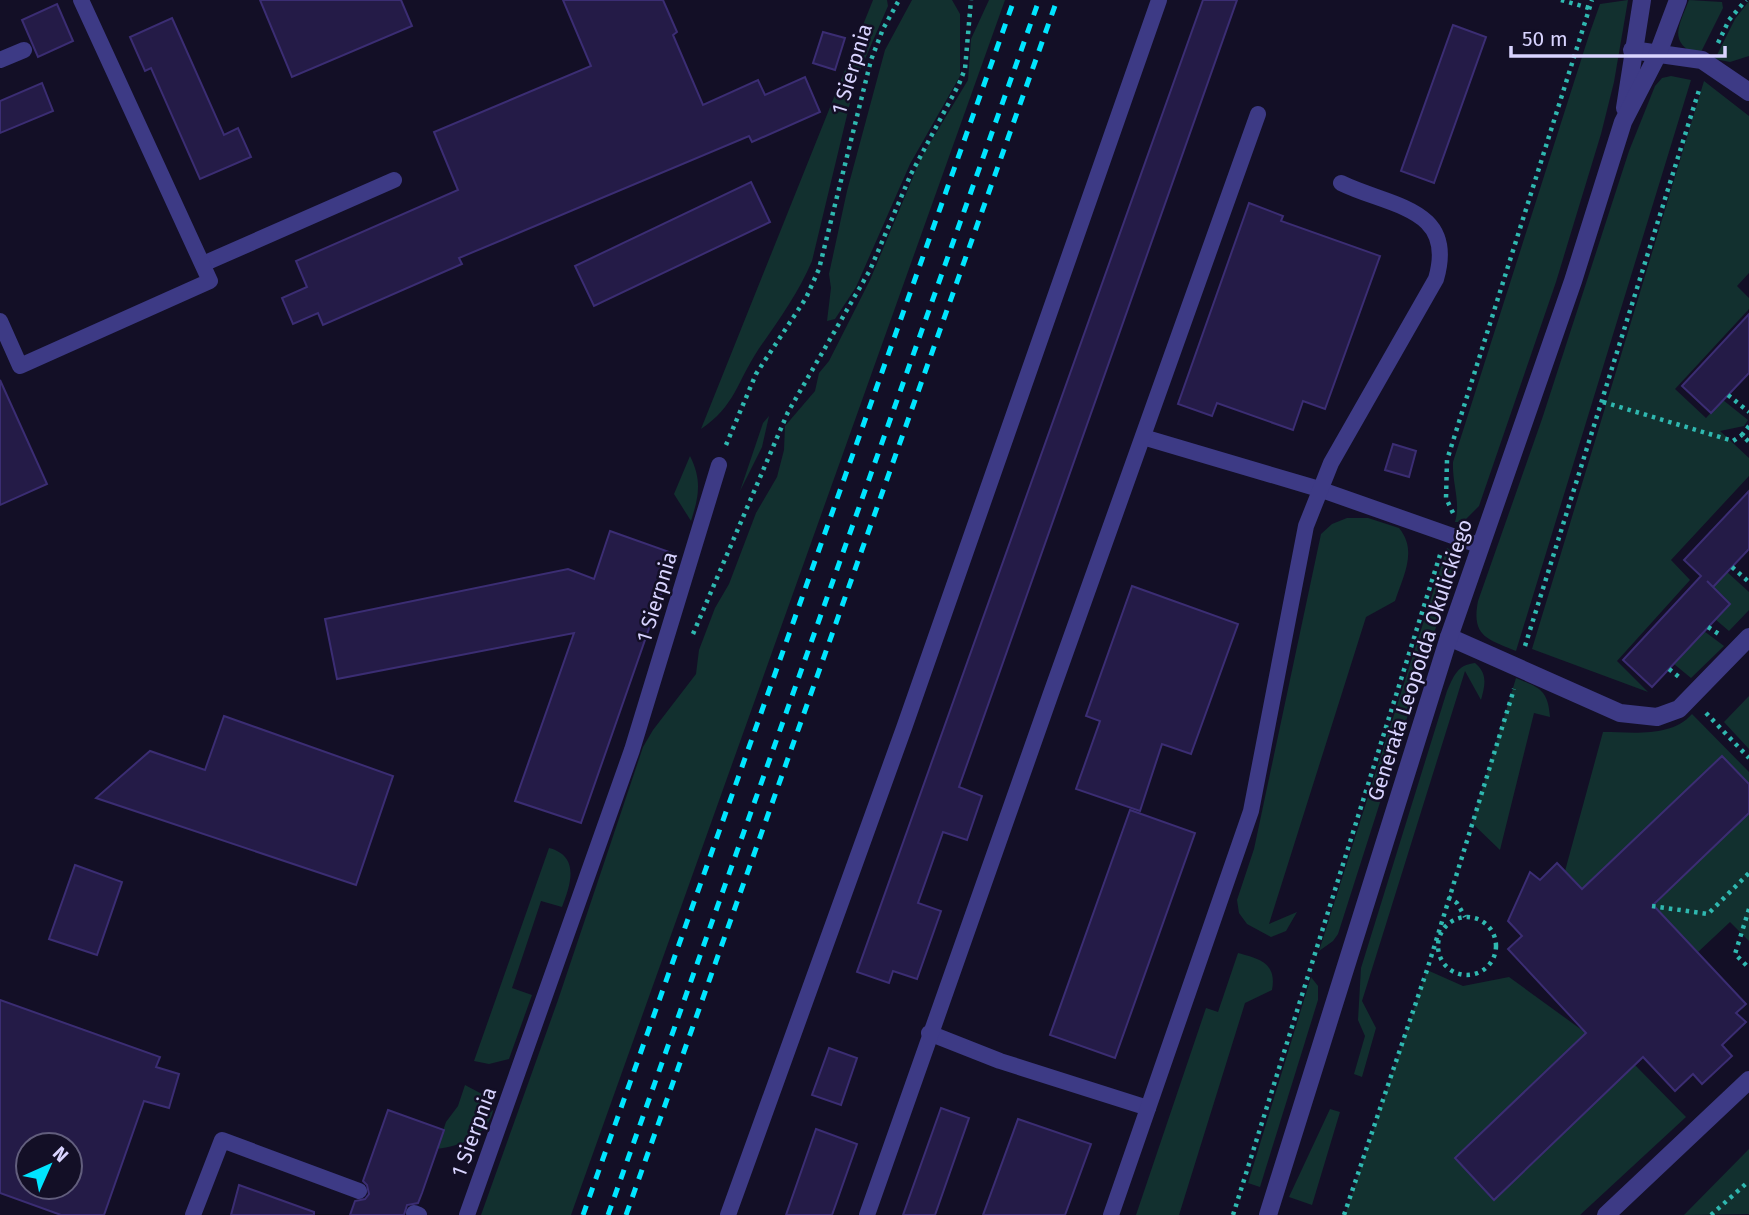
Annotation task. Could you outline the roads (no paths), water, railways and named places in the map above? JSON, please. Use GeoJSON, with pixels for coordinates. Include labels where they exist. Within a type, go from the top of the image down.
{"type":"FeatureCollection","features":[{"type":"Feature","properties":{"kind":"street","name":"Generała Leopolda Okulickiego"},"geometry":{"type":"LineString","coordinates":[[1623,122],[1632,50],[1642,0]]}},
{"type":"Feature","properties":{"kind":"street","name":"Generała Leopolda Okulickiego"},"geometry":{"type":"LineString","coordinates":[[1268,1215],[1449,637],[1573,281],[1623,122],[1657,56],[1678,0]]}},
{"type":"Feature","properties":{"kind":"street"},"geometry":{"type":"LineString","coordinates":[[1632,50],[1657,56],[1702,60],[1747,84]]}},
{"type":"Feature","properties":{"kind":"street"},"geometry":{"type":"LineString","coordinates":[[1449,637],[1620,713],[1657,717],[1679,709],[1749,637]]}},
{"type":"Feature","properties":{"kind":"street"},"geometry":{"type":"LineString","coordinates":[[1606,1215],[1749,1080]]}},
{"type":"Feature","properties":{"kind":"lane"},"geometry":{"type":"LineString","coordinates":[[0,321],[20,366],[210,281],[81,0]]}},
{"type":"Feature","properties":{"kind":"lane"},"geometry":{"type":"LineString","coordinates":[[728,1215],[904,728],[1159,0]]}},
{"type":"Feature","properties":{"kind":"lane"},"geometry":{"type":"LineString","coordinates":[[0,60],[24,50]]}},
{"type":"Feature","properties":{"kind":"lane"},"geometry":{"type":"LineString","coordinates":[[867,1215],[929,1033],[1258,114]]}},
{"type":"Feature","properties":{"kind":"lane"},"geometry":{"type":"LineString","coordinates":[[203,264],[394,180]]}},
{"type":"Feature","properties":{"kind":"lane"},"geometry":{"type":"LineString","coordinates":[[1111,1215],[1251,811],[1271,720],[1298,555],[1320,489],[1436,279],[1443,251],[1438,233],[1424,219],[1341,183]]}},
{"type":"Feature","properties":{"kind":"lane"},"geometry":{"type":"LineString","coordinates":[[1143,437],[1320,489],[1481,546]]}},
{"type":"Feature","properties":{"kind":"lane","name":"1 Sierpnia"},"geometry":{"type":"LineString","coordinates":[[467,1215],[632,750],[719,465]]}},
{"type":"Feature","properties":{"kind":"lane"},"geometry":{"type":"LineString","coordinates":[[929,1033],[1000,1061],[1148,1108]]}},
{"type":"Feature","properties":{"kind":"lane"},"geometry":{"type":"LineString","coordinates":[[193,1215],[222,1140],[359,1191]]}},
{"type":"Feature","properties":{"kind":"railway"},"geometry":{"type":"LineString","coordinates":[[583,1215],[1014,0]]}},
{"type":"Feature","properties":{"kind":"railway"},"geometry":{"type":"LineString","coordinates":[[608,1215],[1039,0]]}},
{"type":"Feature","properties":{"kind":"railway"},"geometry":{"type":"LineString","coordinates":[[626,1215],[1057,0]]}}]}
